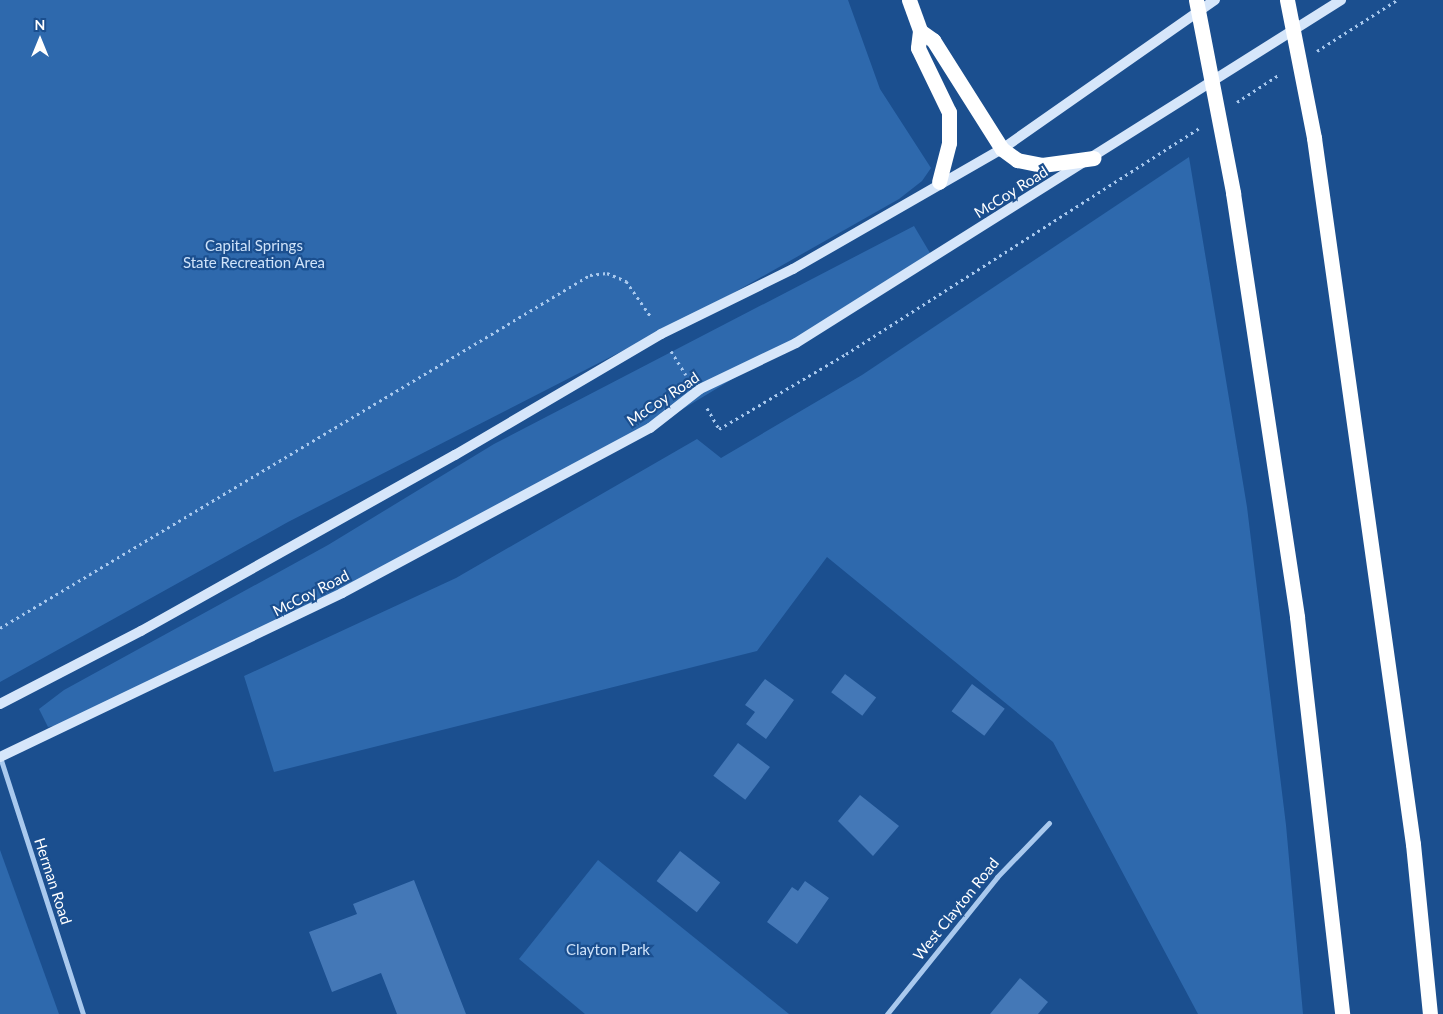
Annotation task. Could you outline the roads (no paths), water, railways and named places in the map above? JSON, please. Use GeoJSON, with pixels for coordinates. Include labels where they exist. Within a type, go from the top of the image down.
{"type":"FeatureCollection","features":[{"type":"Feature","properties":{"kind":"highway"},"geometry":{"type":"LineString","coordinates":[[909,0],[920,31],[918,48],[949,112],[949,143],[939,182]]}},
{"type":"Feature","properties":{"kind":"highway"},"geometry":{"type":"LineString","coordinates":[[1196,0],[1233,193],[1298,617],[1342,1014]]}},
{"type":"Feature","properties":{"kind":"highway"},"geometry":{"type":"LineString","coordinates":[[1286,0],[1314,138],[1414,844],[1430,1014]]}},
{"type":"Feature","properties":{"kind":"highway"},"geometry":{"type":"LineString","coordinates":[[920,31],[933,40],[1002,149],[1017,160],[1042,165],[1094,158]]}},
{"type":"Feature","properties":{"kind":"street"},"geometry":{"type":"LineString","coordinates":[[0,704],[141,631],[455,455],[661,334],[793,269],[939,182],[1002,149],[1215,0]]}},
{"type":"Feature","properties":{"kind":"street","name":"McCoy Road"},"geometry":{"type":"LineString","coordinates":[[0,757],[261,634],[532,494],[650,428],[700,389],[796,343],[1094,158],[1341,0]]}},
{"type":"Feature","properties":{"kind":"street","name":"Herman Road"},"geometry":{"type":"LineString","coordinates":[[0,757],[83,1014]]}},
{"type":"Feature","properties":{"kind":"street","name":"West Clayton Road"},"geometry":{"type":"LineString","coordinates":[[887,1014],[997,877],[1049,823]]}},
{"type":"Feature","properties":{"kind":"park label","name":"Capital Springs State Recreation Area"},"geometry":{"type":"Point","coordinates":[254,254]}},
{"type":"Feature","properties":{"kind":"park label","name":"Clayton Park"},"geometry":{"type":"Point","coordinates":[608,950]}}]}
